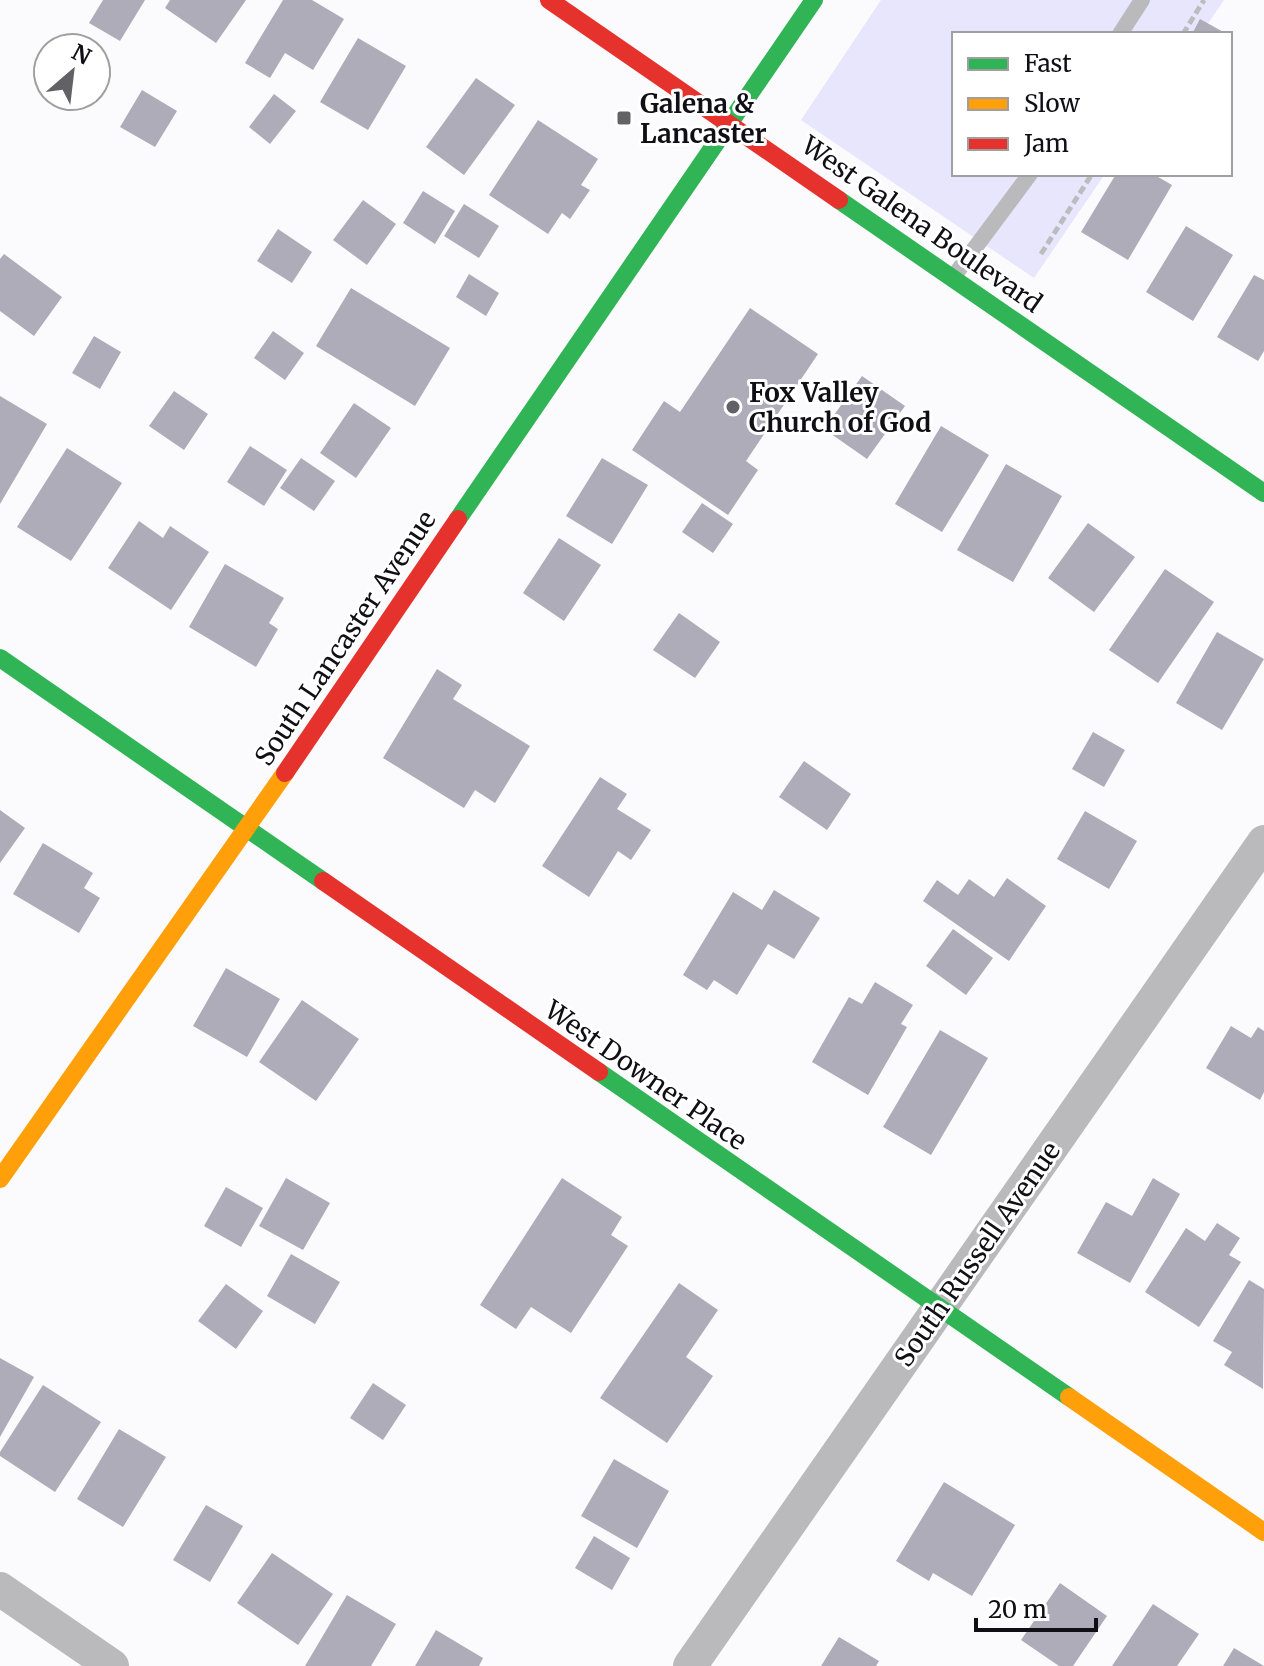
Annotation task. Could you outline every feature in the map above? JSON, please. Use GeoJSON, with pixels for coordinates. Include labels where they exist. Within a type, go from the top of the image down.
{"type":"FeatureCollection","features":[{"type":"Feature","properties":{"kind":"street","name":"West Galena Boulevard"},"geometry":{"type":"LineString","coordinates":[[549,0],[1264,493]]}},
{"type":"Feature","properties":{"kind":"street","name":"South Lancaster Avenue"},"geometry":{"type":"LineString","coordinates":[[0,1179],[814,0]]}},
{"type":"Feature","properties":{"kind":"street","name":"West Downer Place"},"geometry":{"type":"LineString","coordinates":[[0,658],[1264,1532]]}},
{"type":"Feature","properties":{"kind":"street","name":"South Russell Avenue"},"geometry":{"type":"LineString","coordinates":[[690,1666],[1264,842]]}},
{"type":"Feature","properties":{"kind":"street"},"geometry":{"type":"LineString","coordinates":[[0,1589],[112,1666]]}},
{"type":"Feature","properties":{"kind":"lane"},"geometry":{"type":"LineString","coordinates":[[1121,32],[1142,0]]}},
{"type":"Feature","properties":{"kind":"lane"},"geometry":{"type":"LineString","coordinates":[[953,277],[1029,176]]}},
{"type":"Feature","properties":{"kind":"path"},"geometry":{"type":"LineString","coordinates":[[1184,32],[1204,0]]}},
{"type":"Feature","properties":{"kind":"path"},"geometry":{"type":"LineString","coordinates":[[1041,254],[1091,176]]}},
{"type":"Feature","properties":{"kind":"shaded area"},"geometry":{"type":"Polygon","coordinates":[[[881,0],[1224,0],[1202,32],[952,32],[952,176],[1104,176],[1034,278],[801,120],[881,0]]]}},
{"type":"Feature","properties":{"kind":"building"},"geometry":{"type":"Polygon","coordinates":[[[103,0],[145,0],[120,41],[112,36],[112,32],[104,32],[89,23],[103,0]]]}},
{"type":"Feature","properties":{"kind":"building"},"geometry":{"type":"Polygon","coordinates":[[[170,0],[246,0],[216,43],[165,8],[170,0]]]}},
{"type":"Feature","properties":{"kind":"building"},"geometry":{"type":"Polygon","coordinates":[[[283,0],[312,0],[344,19],[313,70],[285,53],[270,78],[245,63],[283,0]]]}},
{"type":"Feature","properties":{"kind":"building"},"geometry":{"type":"Polygon","coordinates":[[[1200,19],[1223,32],[1193,32],[1200,19]]]}},
{"type":"Feature","properties":{"kind":"building"},"geometry":{"type":"Polygon","coordinates":[[[358,38],[406,66],[368,130],[320,102],[358,38]]]}},
{"type":"Feature","properties":{"kind":"building"},"geometry":{"type":"Polygon","coordinates":[[[476,78],[515,105],[464,175],[426,147],[476,78]]]}},
{"type":"Feature","properties":{"kind":"building"},"geometry":{"type":"Polygon","coordinates":[[[142,90],[177,111],[155,147],[120,127],[142,90]]]}},
{"type":"Feature","properties":{"kind":"building"},"geometry":{"type":"Polygon","coordinates":[[[274,94],[296,111],[270,144],[249,127],[274,94]]]}},
{"type":"Feature","properties":{"kind":"building"},"geometry":{"type":"Polygon","coordinates":[[[538,120],[598,159],[581,185],[590,190],[570,219],[562,213],[548,234],[489,195],[538,120]]]}},
{"type":"Feature","properties":{"kind":"building"},"geometry":{"type":"Polygon","coordinates":[[[1115,176],[1156,176],[1172,185],[1128,260],[1081,232],[1115,176]]]}},
{"type":"Feature","properties":{"kind":"building"},"geometry":{"type":"Polygon","coordinates":[[[423,191],[455,211],[435,244],[403,223],[423,191]]]}},
{"type":"Feature","properties":{"kind":"building"},"geometry":{"type":"Polygon","coordinates":[[[363,200],[396,224],[367,265],[333,240],[363,200]]]}},
{"type":"Feature","properties":{"kind":"building"},"geometry":{"type":"Polygon","coordinates":[[[464,204],[499,226],[479,258],[444,236],[464,204]]]}},
{"type":"Feature","properties":{"kind":"building"},"geometry":{"type":"Polygon","coordinates":[[[1186,226],[1233,255],[1193,321],[1146,292],[1186,226]]]}},
{"type":"Feature","properties":{"kind":"building"},"geometry":{"type":"Polygon","coordinates":[[[278,229],[312,252],[292,283],[257,261],[278,229]]]}},
{"type":"Feature","properties":{"kind":"building"},"geometry":{"type":"Polygon","coordinates":[[[4,254],[62,297],[34,336],[0,311],[0,259],[4,254]]]}},
{"type":"Feature","properties":{"kind":"building"},"geometry":{"type":"Polygon","coordinates":[[[469,274],[499,293],[486,316],[456,297],[469,274]]]}},
{"type":"Feature","properties":{"kind":"building"},"geometry":{"type":"Polygon","coordinates":[[[1254,275],[1264,280],[1264,351],[1258,361],[1217,337],[1254,275]]]}},
{"type":"Feature","properties":{"kind":"building"},"geometry":{"type":"Polygon","coordinates":[[[351,288],[450,348],[415,406],[316,346],[351,288]]]}},
{"type":"Feature","properties":{"kind":"building","name":"Fox Valley Church of God"},"geometry":{"type":"Polygon","coordinates":[[[750,308],[818,354],[746,461],[758,470],[728,515],[632,450],[664,401],[680,412],[750,308]]]}},
{"type":"Feature","properties":{"kind":"building"},"geometry":{"type":"Polygon","coordinates":[[[273,331],[304,353],[285,380],[254,358],[273,331]]]}},
{"type":"Feature","properties":{"kind":"building"},"geometry":{"type":"Polygon","coordinates":[[[94,336],[121,352],[100,389],[72,373],[94,336]]]}},
{"type":"Feature","properties":{"kind":"building"},"geometry":{"type":"Polygon","coordinates":[[[862,376],[905,406],[867,459],[824,429],[862,376]]]}},
{"type":"Feature","properties":{"kind":"building"},"geometry":{"type":"Polygon","coordinates":[[[174,391],[208,414],[184,450],[149,426],[174,391]]]}},
{"type":"Feature","properties":{"kind":"building"},"geometry":{"type":"Polygon","coordinates":[[[0,396],[47,424],[0,504],[0,396]]]}},
{"type":"Feature","properties":{"kind":"building"},"geometry":{"type":"Polygon","coordinates":[[[354,403],[391,428],[356,478],[320,453],[354,403]]]}},
{"type":"Feature","properties":{"kind":"building"},"geometry":{"type":"Polygon","coordinates":[[[941,426],[989,455],[942,532],[895,504],[941,426]]]}},
{"type":"Feature","properties":{"kind":"building"},"geometry":{"type":"Polygon","coordinates":[[[250,446],[287,470],[264,506],[227,482],[250,446]]]}},
{"type":"Feature","properties":{"kind":"building"},"geometry":{"type":"Polygon","coordinates":[[[67,448],[122,483],[71,561],[17,527],[67,448]]]}},
{"type":"Feature","properties":{"kind":"building"},"geometry":{"type":"Polygon","coordinates":[[[301,458],[335,481],[314,511],[280,488],[301,458]]]}},
{"type":"Feature","properties":{"kind":"building"},"geometry":{"type":"Polygon","coordinates":[[[602,458],[648,485],[612,544],[566,516],[602,458]]]}},
{"type":"Feature","properties":{"kind":"building"},"geometry":{"type":"Polygon","coordinates":[[[1006,464],[1062,496],[1013,582],[957,550],[1006,464]]]}},
{"type":"Feature","properties":{"kind":"building"},"geometry":{"type":"Polygon","coordinates":[[[702,503],[733,524],[713,553],[682,532],[702,503]]]}},
{"type":"Feature","properties":{"kind":"building"},"geometry":{"type":"Polygon","coordinates":[[[139,521],[163,538],[170,526],[209,552],[171,610],[108,568],[139,521]]]}},
{"type":"Feature","properties":{"kind":"building"},"geometry":{"type":"Polygon","coordinates":[[[1088,523],[1135,557],[1094,612],[1048,578],[1088,523]]]}},
{"type":"Feature","properties":{"kind":"building"},"geometry":{"type":"Polygon","coordinates":[[[559,538],[601,565],[564,621],[523,593],[559,538]]]}},
{"type":"Feature","properties":{"kind":"building"},"geometry":{"type":"Polygon","coordinates":[[[225,564],[284,598],[269,623],[278,629],[256,667],[189,627],[225,564]]]}},
{"type":"Feature","properties":{"kind":"building"},"geometry":{"type":"Polygon","coordinates":[[[1165,569],[1214,602],[1158,683],[1109,650],[1165,569]]]}},
{"type":"Feature","properties":{"kind":"building"},"geometry":{"type":"Polygon","coordinates":[[[679,613],[720,642],[695,678],[653,650],[679,613]]]}},
{"type":"Feature","properties":{"kind":"building"},"geometry":{"type":"Polygon","coordinates":[[[1217,632],[1264,659],[1222,730],[1176,703],[1217,632]]]}},
{"type":"Feature","properties":{"kind":"building"},"geometry":{"type":"Polygon","coordinates":[[[437,669],[462,685],[453,699],[530,746],[495,803],[475,790],[464,808],[383,758],[437,669]]]}},
{"type":"Feature","properties":{"kind":"building"},"geometry":{"type":"Polygon","coordinates":[[[1093,732],[1125,750],[1104,787],[1072,769],[1093,732]]]}},
{"type":"Feature","properties":{"kind":"building"},"geometry":{"type":"Polygon","coordinates":[[[804,761],[851,794],[827,830],[779,797],[804,761]]]}},
{"type":"Feature","properties":{"kind":"building"},"geometry":{"type":"Polygon","coordinates":[[[600,777],[627,794],[617,809],[651,830],[631,860],[618,851],[589,897],[542,866],[600,777]]]}},
{"type":"Feature","properties":{"kind":"building"},"geometry":{"type":"Polygon","coordinates":[[[0,810],[25,828],[0,863],[0,810]]]}},
{"type":"Feature","properties":{"kind":"building"},"geometry":{"type":"Polygon","coordinates":[[[1085,811],[1137,841],[1109,889],[1057,859],[1085,811]]]}},
{"type":"Feature","properties":{"kind":"building"},"geometry":{"type":"Polygon","coordinates":[[[43,843],[93,873],[84,888],[100,898],[79,933],[13,894],[43,843]]]}},
{"type":"Feature","properties":{"kind":"building"},"geometry":{"type":"Polygon","coordinates":[[[1007,878],[1046,906],[1009,961],[923,901],[937,880],[958,895],[969,879],[994,897],[1007,878]]]}},
{"type":"Feature","properties":{"kind":"building"},"geometry":{"type":"Polygon","coordinates":[[[774,890],[820,918],[794,959],[768,944],[737,995],[714,980],[707,990],[683,975],[733,892],[762,910],[774,890]]]}},
{"type":"Feature","properties":{"kind":"building"},"geometry":{"type":"Polygon","coordinates":[[[953,929],[993,958],[966,995],[926,966],[953,929]]]}},
{"type":"Feature","properties":{"kind":"building"},"geometry":{"type":"Polygon","coordinates":[[[226,968],[280,999],[247,1057],[193,1026],[226,968]]]}},
{"type":"Feature","properties":{"kind":"building"},"geometry":{"type":"Polygon","coordinates":[[[875,982],[913,1005],[901,1024],[907,1027],[868,1095],[812,1062],[849,997],[862,1004],[875,982]]]}},
{"type":"Feature","properties":{"kind":"building"},"geometry":{"type":"Polygon","coordinates":[[[302,1000],[359,1039],[316,1101],[259,1062],[302,1000]]]}},
{"type":"Feature","properties":{"kind":"building"},"geometry":{"type":"Polygon","coordinates":[[[1231,1026],[1251,1038],[1258,1027],[1264,1031],[1264,1092],[1260,1100],[1206,1068],[1231,1026]]]}},
{"type":"Feature","properties":{"kind":"building"},"geometry":{"type":"Polygon","coordinates":[[[940,1030],[988,1058],[931,1155],[883,1127],[940,1030]]]}},
{"type":"Feature","properties":{"kind":"building"},"geometry":{"type":"Polygon","coordinates":[[[286,1178],[330,1203],[303,1250],[259,1226],[286,1178]]]}},
{"type":"Feature","properties":{"kind":"building"},"geometry":{"type":"Polygon","coordinates":[[[562,1178],[622,1217],[611,1235],[628,1246],[571,1333],[531,1307],[516,1329],[480,1305],[562,1178]]]}},
{"type":"Feature","properties":{"kind":"building"},"geometry":{"type":"Polygon","coordinates":[[[1153,1178],[1180,1194],[1130,1283],[1077,1253],[1106,1202],[1132,1216],[1153,1178]]]}},
{"type":"Feature","properties":{"kind":"building"},"geometry":{"type":"Polygon","coordinates":[[[226,1187],[263,1208],[241,1247],[204,1226],[226,1187]]]}},
{"type":"Feature","properties":{"kind":"building"},"geometry":{"type":"Polygon","coordinates":[[[1217,1223],[1240,1238],[1229,1255],[1241,1262],[1199,1327],[1145,1292],[1186,1228],[1205,1241],[1217,1223]]]}},
{"type":"Feature","properties":{"kind":"building"},"geometry":{"type":"Polygon","coordinates":[[[291,1254],[340,1282],[315,1324],[267,1296],[291,1254]]]}},
{"type":"Feature","properties":{"kind":"building"},"geometry":{"type":"Polygon","coordinates":[[[1249,1280],[1264,1289],[1263,1389],[1224,1365],[1232,1352],[1213,1341],[1249,1280]]]}},
{"type":"Feature","properties":{"kind":"building"},"geometry":{"type":"Polygon","coordinates":[[[679,1283],[718,1310],[686,1357],[713,1376],[667,1443],[600,1398],[679,1283]]]}},
{"type":"Feature","properties":{"kind":"building"},"geometry":{"type":"Polygon","coordinates":[[[226,1284],[263,1311],[236,1349],[198,1321],[226,1284]]]}},
{"type":"Feature","properties":{"kind":"building"},"geometry":{"type":"Polygon","coordinates":[[[0,1358],[34,1377],[0,1437],[0,1358]]]}},
{"type":"Feature","properties":{"kind":"building"},"geometry":{"type":"Polygon","coordinates":[[[373,1383],[406,1405],[383,1440],[350,1418],[373,1383]]]}},
{"type":"Feature","properties":{"kind":"building"},"geometry":{"type":"Polygon","coordinates":[[[43,1385],[101,1422],[55,1492],[0,1456],[43,1385]]]}},
{"type":"Feature","properties":{"kind":"building"},"geometry":{"type":"Polygon","coordinates":[[[119,1429],[166,1457],[123,1527],[77,1499],[119,1429]]]}},
{"type":"Feature","properties":{"kind":"building"},"geometry":{"type":"Polygon","coordinates":[[[614,1459],[669,1491],[637,1548],[581,1516],[614,1459]]]}},
{"type":"Feature","properties":{"kind":"building"},"geometry":{"type":"Polygon","coordinates":[[[944,1482],[1015,1525],[972,1596],[933,1573],[929,1581],[896,1561],[944,1482]]]}},
{"type":"Feature","properties":{"kind":"building"},"geometry":{"type":"Polygon","coordinates":[[[206,1505],[243,1526],[210,1582],[173,1560],[206,1505]]]}},
{"type":"Feature","properties":{"kind":"building"},"geometry":{"type":"Polygon","coordinates":[[[594,1536],[630,1558],[612,1590],[575,1568],[594,1536]]]}},
{"type":"Feature","properties":{"kind":"building"},"geometry":{"type":"Polygon","coordinates":[[[272,1553],[333,1594],[298,1645],[237,1603],[272,1553]]]}},
{"type":"Feature","properties":{"kind":"building"},"geometry":{"type":"Polygon","coordinates":[[[1060,1583],[1107,1616],[1073,1666],[1059,1666],[1021,1640],[1060,1583]]]}},
{"type":"Feature","properties":{"kind":"building"},"geometry":{"type":"Polygon","coordinates":[[[347,1595],[396,1624],[371,1666],[305,1666],[347,1595]]]}},
{"type":"Feature","properties":{"kind":"building"},"geometry":{"type":"Polygon","coordinates":[[[1153,1604],[1199,1634],[1177,1666],[1112,1666],[1153,1604]]]}},
{"type":"Feature","properties":{"kind":"building"},"geometry":{"type":"Polygon","coordinates":[[[436,1630],[483,1658],[479,1666],[415,1666],[436,1630]]]}},
{"type":"Feature","properties":{"kind":"building"},"geometry":{"type":"Polygon","coordinates":[[[839,1637],[879,1661],[876,1666],[821,1666],[839,1637]]]}},
{"type":"Feature","properties":{"kind":"building"},"geometry":{"type":"Polygon","coordinates":[[[1234,1648],[1264,1666],[1223,1666],[1234,1648]]]}},
{"type":"Feature","properties":{"kind":"traffic: fast"},"geometry":{"type":"LineString","coordinates":[[458,519],[814,0]]}},
{"type":"Feature","properties":{"kind":"traffic: fast"},"geometry":{"type":"LineString","coordinates":[[839,200],[1264,493]]}},
{"type":"Feature","properties":{"kind":"traffic: fast"},"geometry":{"type":"LineString","coordinates":[[0,658],[323,881]]}},
{"type":"Feature","properties":{"kind":"traffic: fast"},"geometry":{"type":"LineString","coordinates":[[599,1072],[1069,1397]]}},
{"type":"Feature","properties":{"kind":"traffic: slow"},"geometry":{"type":"LineString","coordinates":[[0,1179],[285,773]]}},
{"type":"Feature","properties":{"kind":"traffic: slow"},"geometry":{"type":"LineString","coordinates":[[1069,1397],[1264,1532]]}},
{"type":"Feature","properties":{"kind":"traffic: jam"},"geometry":{"type":"LineString","coordinates":[[549,0],[839,200]]}},
{"type":"Feature","properties":{"kind":"traffic: jam"},"geometry":{"type":"LineString","coordinates":[[285,773],[458,519]]}},
{"type":"Feature","properties":{"kind":"traffic: jam"},"geometry":{"type":"LineString","coordinates":[[323,881],[599,1072]]}},
{"type":"Feature","properties":{"kind":"place","name":"Galena & Lancaster"},"geometry":{"type":"Point","coordinates":[624,118]}},
{"type":"Feature","properties":{"kind":"place","name":"Fox Valley Church of God"},"geometry":{"type":"Point","coordinates":[733,407]}}]}
